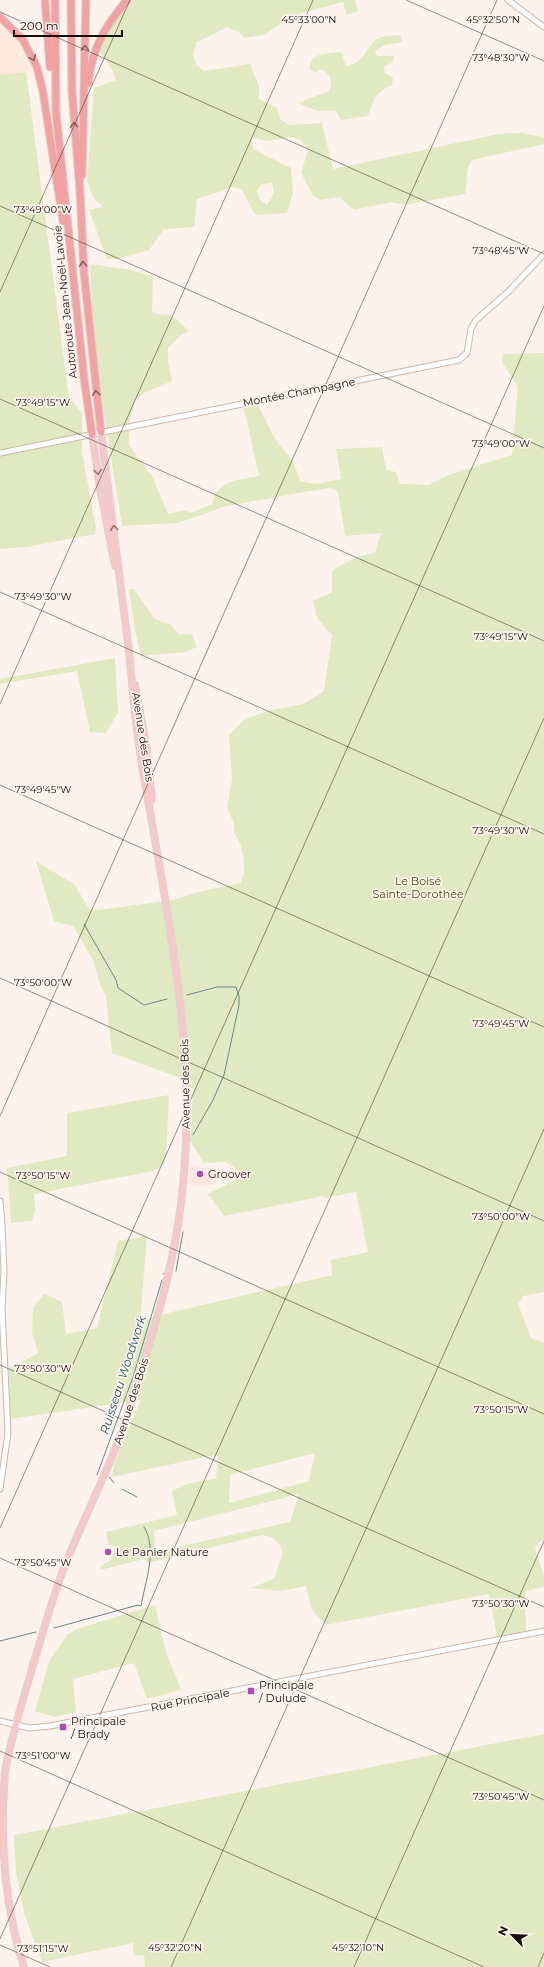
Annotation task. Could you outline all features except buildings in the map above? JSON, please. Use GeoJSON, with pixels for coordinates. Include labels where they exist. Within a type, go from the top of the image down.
{"type":"FeatureCollection","features":[{"type":"Feature","properties":{"kind":"highway"},"geometry":{"type":"LineString","coordinates":[[45,0],[56,113]]}},
{"type":"Feature","properties":{"kind":"highway","name":"Autoroute Jean-Noël-Lavoie"},"geometry":{"type":"LineString","coordinates":[[55,0],[56,113],[72,272],[92,434]]}},
{"type":"Feature","properties":{"kind":"highway","name":"Autoroute Jean-Noël-Lavoie"},"geometry":{"type":"LineString","coordinates":[[70,0],[72,92],[80,191],[86,309],[101,432]]}},
{"type":"Feature","properties":{"kind":"highway"},"geometry":{"type":"LineString","coordinates":[[80,191],[84,115],[86,0]]}},
{"type":"Feature","properties":{"kind":"highway"},"geometry":{"type":"LineString","coordinates":[[84,115],[94,50],[107,25],[127,0]]}},
{"type":"Feature","properties":{"kind":"highway"},"geometry":{"type":"LineString","coordinates":[[0,18],[26,45],[39,72],[72,272]]}},
{"type":"Feature","properties":{"kind":"main road","name":"Avenue des Bois"},"geometry":{"type":"LineString","coordinates":[[101,432],[117,547],[119,583]]}},
{"type":"Feature","properties":{"kind":"main road","name":"Avenue des Bois"},"geometry":{"type":"LineString","coordinates":[[24,1967],[8,1905],[2,1845],[1,1807],[4,1780],[15,1725],[62,1574],[123,1427],[161,1304],[180,1217],[186,1140],[187,1070],[182,1013],[153,820],[145,737],[129,655],[119,583],[107,526],[92,434]]}},
{"type":"Feature","properties":{"kind":"street"},"geometry":{"type":"LineString","coordinates":[[508,0],[544,27]]}},
{"type":"Feature","properties":{"kind":"street","name":"Montée Champagne"},"geometry":{"type":"LineString","coordinates":[[0,453],[459,360],[466,356],[468,352],[471,329],[476,320],[508,292],[544,254]]}},
{"type":"Feature","properties":{"kind":"street"},"geometry":{"type":"LineString","coordinates":[[0,1201],[2,1224],[2,1308],[8,1433],[0,1489]]}},
{"type":"Feature","properties":{"kind":"street","name":"Rue Principale"},"geometry":{"type":"LineString","coordinates":[[0,1721],[31,1728],[50,1726],[544,1631]]}},
{"type":"Feature","properties":{"kind":"shaded area"},"geometry":{"type":"Polygon","coordinates":[[[0,23],[19,41],[32,68],[26,72],[0,75],[0,23]]]}},
{"type":"Feature","properties":{"kind":"shaded area"},"geometry":{"type":"Polygon","coordinates":[[[190,1166],[214,1169],[213,1185],[189,1186],[190,1166]]]}},
{"type":"Feature","properties":{"kind":"green space"},"geometry":{"type":"Polygon","coordinates":[[[131,0],[355,0],[358,11],[347,15],[343,2],[291,16],[264,35],[245,38],[239,32],[227,27],[197,42],[193,53],[196,65],[204,71],[250,64],[259,86],[259,99],[277,108],[280,119],[289,125],[322,123],[333,169],[499,134],[520,133],[544,137],[544,144],[472,160],[468,167],[465,194],[404,205],[391,202],[354,210],[339,197],[320,200],[313,195],[301,173],[308,150],[300,139],[291,137],[266,141],[252,137],[253,149],[291,168],[293,193],[287,213],[258,215],[254,213],[242,189],[232,187],[197,199],[194,227],[164,229],[149,250],[117,259],[107,259],[89,210],[103,207],[93,197],[87,180],[94,88],[116,80],[112,70],[98,48],[110,27],[131,0]],[[272,182],[261,185],[257,191],[259,199],[267,205],[274,193],[272,182]]]}},
{"type":"Feature","properties":{"kind":"green space"},"geometry":{"type":"Polygon","coordinates":[[[401,35],[402,42],[385,45],[375,51],[377,56],[394,56],[393,62],[384,67],[385,73],[393,78],[392,85],[376,97],[368,116],[341,120],[336,111],[320,111],[298,103],[329,91],[331,80],[329,75],[320,69],[316,72],[310,70],[310,64],[316,57],[341,52],[346,66],[359,61],[372,43],[376,40],[384,36],[401,35]]]}},
{"type":"Feature","properties":{"kind":"green space"},"geometry":{"type":"Polygon","coordinates":[[[26,72],[69,398],[82,413],[82,452],[96,529],[95,534],[27,547],[0,549],[0,75],[26,72]]]}},
{"type":"Feature","properties":{"kind":"green space","name":"Le Boisé Sainte-Dorothée"},"geometry":{"type":"Polygon","coordinates":[[[90,264],[131,270],[153,277],[152,312],[172,315],[189,331],[181,335],[168,348],[168,363],[172,381],[144,393],[135,401],[130,421],[129,445],[153,478],[168,514],[186,510],[190,513],[213,504],[218,490],[223,486],[230,482],[244,478],[259,476],[244,408],[258,405],[275,439],[294,463],[300,481],[316,484],[341,479],[336,449],[382,447],[386,470],[396,472],[400,484],[428,485],[454,473],[512,455],[518,387],[502,362],[503,354],[544,353],[544,1292],[524,1296],[518,1304],[531,1338],[544,1343],[544,1541],[539,1542],[535,1548],[544,1576],[544,1587],[525,1591],[526,1632],[497,1638],[489,1594],[326,1625],[312,1610],[306,1586],[281,1591],[251,1588],[274,1579],[283,1552],[276,1540],[262,1535],[149,1563],[144,1559],[100,1570],[102,1565],[111,1560],[115,1547],[108,1544],[106,1532],[177,1515],[172,1491],[187,1484],[216,1478],[218,1457],[214,1455],[112,1477],[114,1463],[141,1400],[10,1419],[9,1369],[38,1353],[32,1334],[33,1308],[44,1294],[62,1302],[66,1334],[97,1328],[118,1241],[147,1236],[140,1321],[172,1312],[332,1275],[331,1260],[368,1252],[356,1192],[324,1198],[324,1196],[224,1216],[208,1194],[245,1175],[226,1162],[204,1163],[190,1141],[193,1089],[180,1078],[112,1053],[106,996],[100,984],[93,960],[73,926],[54,921],[36,861],[75,885],[90,911],[173,900],[198,892],[241,883],[244,873],[244,860],[241,846],[234,832],[234,823],[227,808],[232,779],[229,735],[245,719],[268,711],[303,704],[324,691],[332,635],[317,618],[313,601],[332,592],[332,570],[359,556],[375,553],[381,533],[345,536],[338,492],[334,489],[328,488],[226,506],[178,523],[122,526],[94,349],[90,264]],[[315,1453],[230,1475],[229,1503],[309,1481],[315,1453]],[[299,1494],[154,1531],[155,1552],[290,1522],[299,1494]]]}},
{"type":"Feature","properties":{"kind":"green space"},"geometry":{"type":"Polygon","coordinates":[[[129,589],[134,589],[155,619],[171,625],[178,634],[192,634],[197,647],[185,652],[141,656],[134,625],[129,589]]]}},
{"type":"Feature","properties":{"kind":"green space"},"geometry":{"type":"Polygon","coordinates":[[[115,658],[118,712],[106,733],[90,732],[77,671],[0,684],[0,679],[115,658]]]}},
{"type":"Feature","properties":{"kind":"green space"},"geometry":{"type":"Polygon","coordinates":[[[169,1095],[166,1157],[163,1165],[153,1171],[34,1194],[35,1210],[32,1221],[11,1223],[7,1168],[67,1156],[67,1113],[169,1095]]]}},
{"type":"Feature","properties":{"kind":"green space"},"geometry":{"type":"Polygon","coordinates":[[[155,1605],[165,1649],[181,1690],[147,1699],[134,1663],[73,1679],[76,1712],[55,1717],[35,1711],[49,1661],[67,1635],[77,1629],[155,1605]]]}},
{"type":"Feature","properties":{"kind":"green space"},"geometry":{"type":"Polygon","coordinates":[[[544,1734],[544,1967],[145,1967],[144,1955],[134,1956],[133,1943],[42,1962],[24,1913],[16,1871],[14,1835],[544,1734]]]}},
{"type":"Feature","properties":{"kind":"waterway","name":"Ruisseau Woodwork"},"geometry":{"type":"LineString","coordinates":[[84,924],[116,980],[118,988],[144,1005],[167,999]]}},
{"type":"Feature","properties":{"kind":"waterway","name":"Ruisseau Woodwork"},"geometry":{"type":"LineString","coordinates":[[187,995],[217,987],[236,987],[239,996],[239,1005],[224,1075],[213,1100],[193,1135]]}},
{"type":"Feature","properties":{"kind":"waterway","name":"Ruisseau Woodwork"},"geometry":{"type":"LineString","coordinates":[[176,1271],[183,1232]]}},
{"type":"Feature","properties":{"kind":"waterway","name":"Ruisseau Woodwork"},"geometry":{"type":"LineString","coordinates":[[97,1475],[133,1377],[162,1280]]}},
{"type":"Feature","properties":{"kind":"waterway","name":"Ruisseau Woodwork"},"geometry":{"type":"LineString","coordinates":[[109,1477],[114,1483]]}},
{"type":"Feature","properties":{"kind":"waterway","name":"Ruisseau Woodwork"},"geometry":{"type":"LineString","coordinates":[[122,1489],[137,1497]]}},
{"type":"Feature","properties":{"kind":"waterway","name":"Ruisseau Woodwork"},"geometry":{"type":"LineString","coordinates":[[54,1628],[138,1605],[141,1606],[150,1556],[148,1536],[144,1527]]}},
{"type":"Feature","properties":{"kind":"waterway","name":"Ruisseau Woodwork"},"geometry":{"type":"LineString","coordinates":[[0,1641],[36,1632]]}},
{"type":"Feature","properties":{"kind":"place","name":"Groover"},"geometry":{"type":"Point","coordinates":[200,1174]}},
{"type":"Feature","properties":{"kind":"place","name":"Le Panier Nature"},"geometry":{"type":"Point","coordinates":[108,1552]}},
{"type":"Feature","properties":{"kind":"place","name":"Principale / Dulude"},"geometry":{"type":"Point","coordinates":[251,1691]}},
{"type":"Feature","properties":{"kind":"place","name":"Principale / Brady"},"geometry":{"type":"Point","coordinates":[63,1727]}}]}
